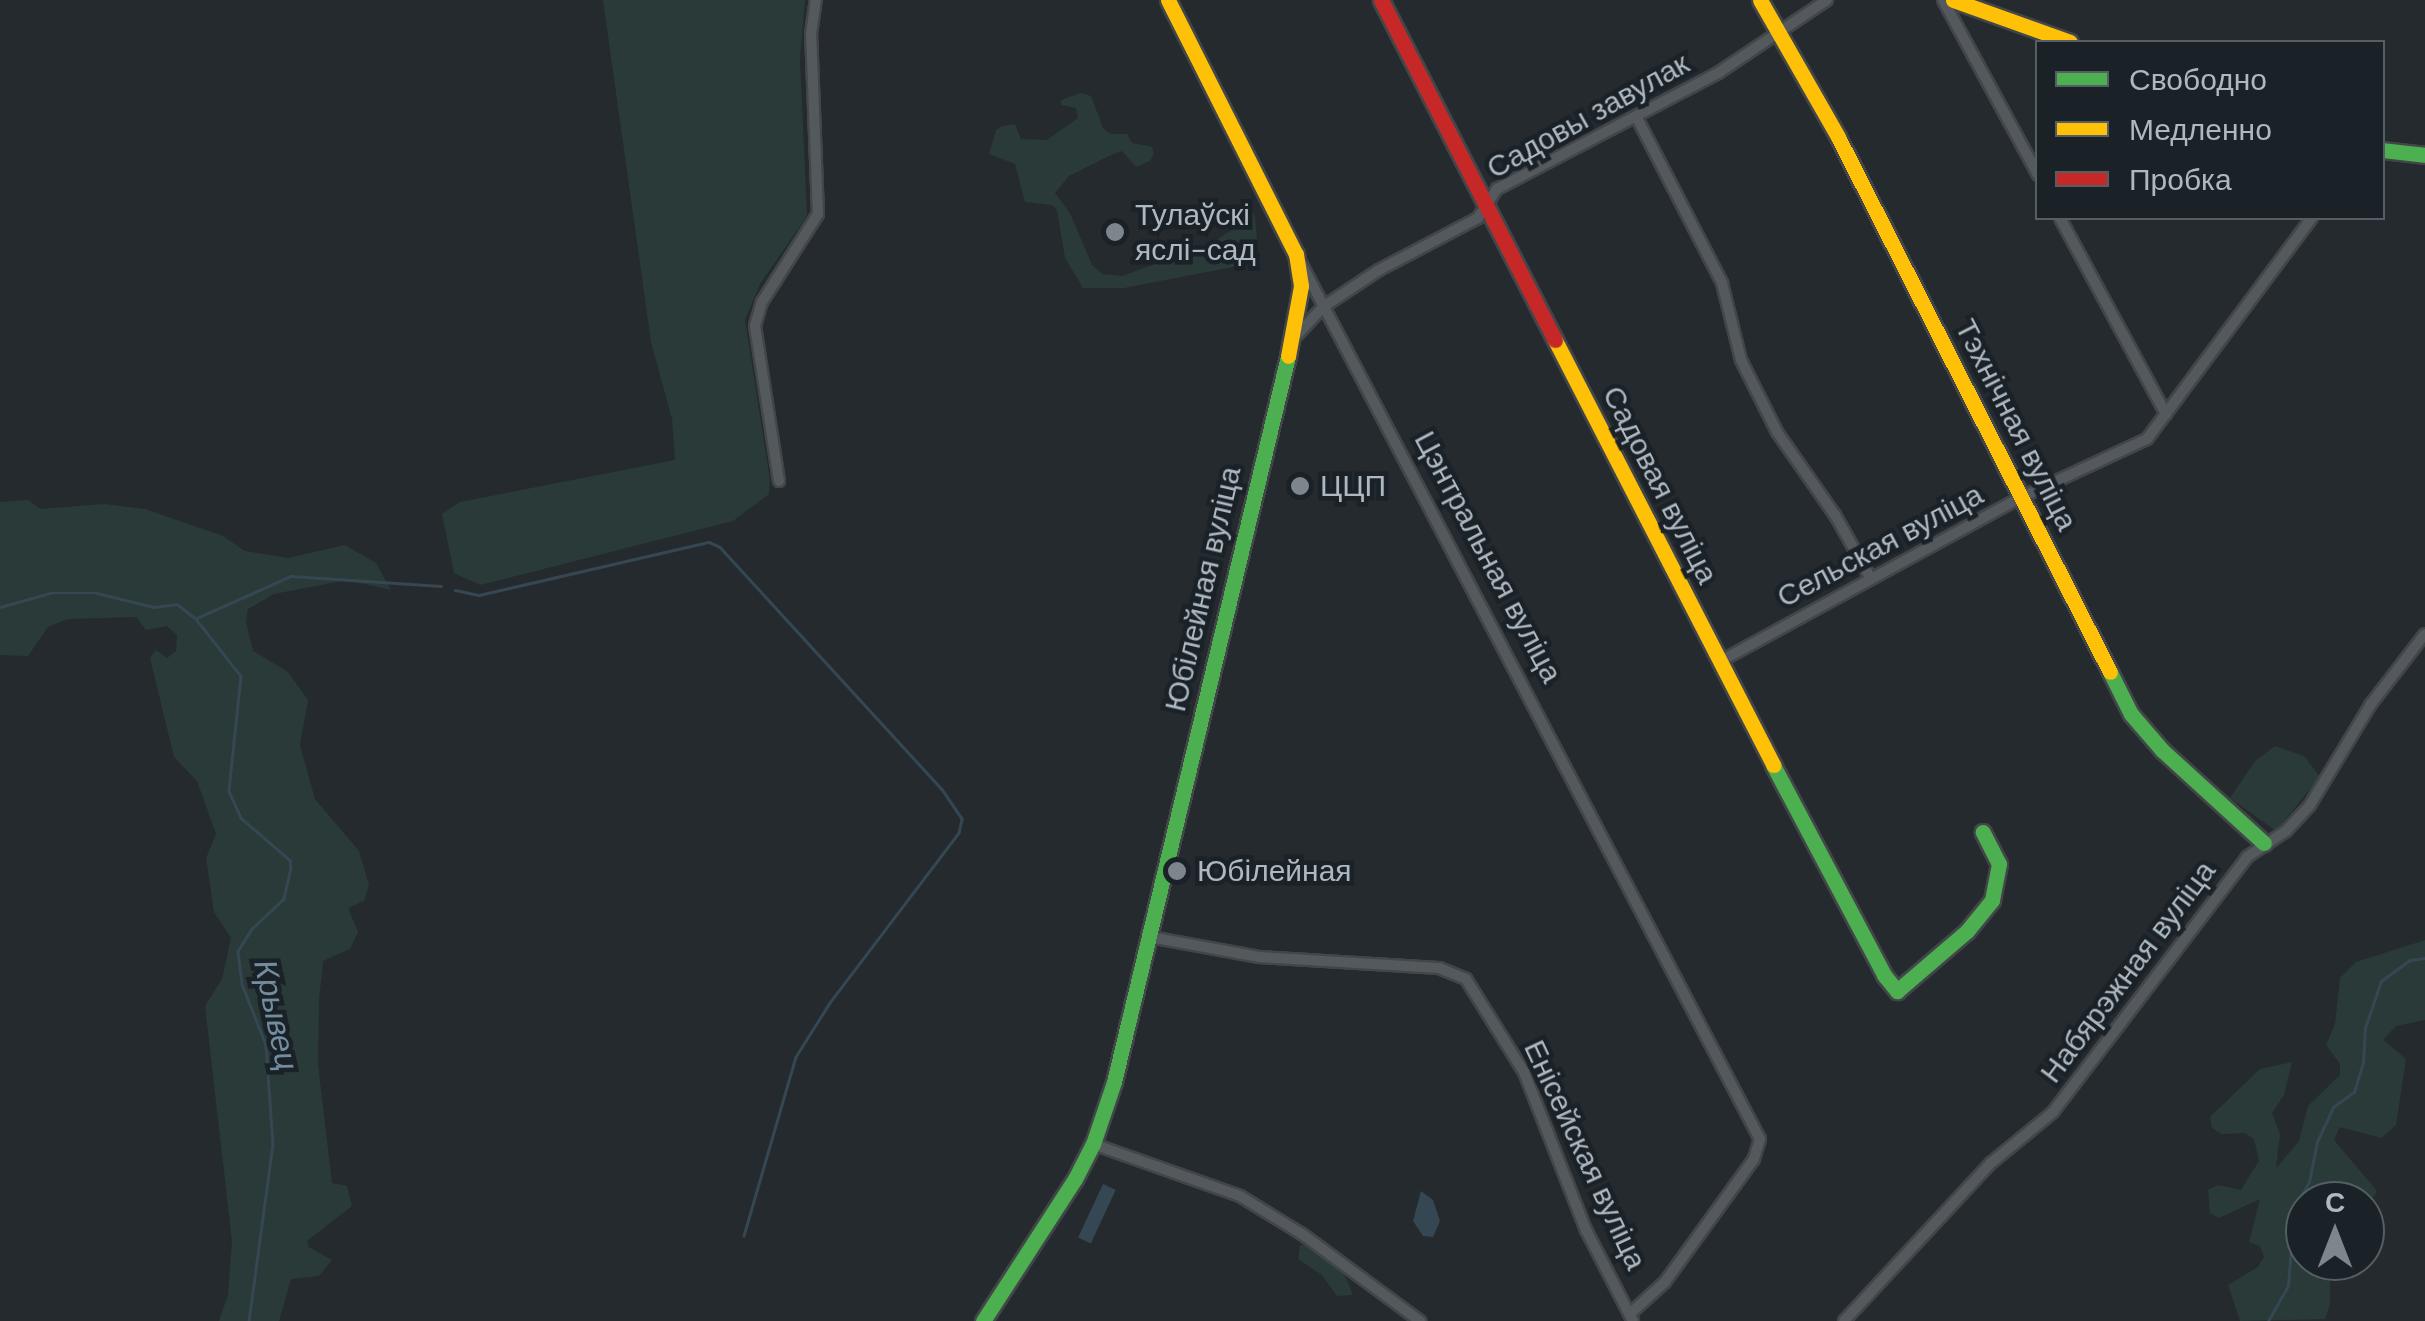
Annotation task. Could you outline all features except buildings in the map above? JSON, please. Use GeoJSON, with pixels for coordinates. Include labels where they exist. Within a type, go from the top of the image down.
{"type":"FeatureCollection","features":[{"type":"Feature","properties":{"kind":"street"},"geometry":{"type":"LineString","coordinates":[[779,481],[755,326],[762,302],[818,214],[812,34],[816,0]]}},
{"type":"Feature","properties":{"kind":"street","name":"Цэнтральная вуліца"},"geometry":{"type":"LineString","coordinates":[[1168,0],[1323,306],[1760,1139],[1754,1159],[1665,1282],[1632,1316]]}},
{"type":"Feature","properties":{"kind":"street","name":"Садовая вуліца"},"geometry":{"type":"LineString","coordinates":[[1381,0],[1719,662],[1884,976],[1898,990],[1967,931],[1992,900],[1999,864],[1983,832]]}},
{"type":"Feature","properties":{"kind":"street","name":"Тэхнічная вуліца"},"geometry":{"type":"LineString","coordinates":[[1760,0],[1777,37],[1838,137],[2131,714],[2162,750],[2264,843]]}},
{"type":"Feature","properties":{"kind":"street","name":"Садовы завулак"},"geometry":{"type":"LineString","coordinates":[[1294,340],[1323,306],[1380,270],[1478,218],[1497,189],[1637,118],[1777,37],[1827,0]]}},
{"type":"Feature","properties":{"kind":"street"},"geometry":{"type":"LineString","coordinates":[[1944,0],[2035,169]]}},
{"type":"Feature","properties":{"kind":"street"},"geometry":{"type":"LineString","coordinates":[[1953,0],[2064,40]]}},
{"type":"Feature","properties":{"kind":"street"},"geometry":{"type":"LineString","coordinates":[[1637,118],[1722,282],[1748,374],[1778,432],[1835,515],[1871,580]]}},
{"type":"Feature","properties":{"kind":"street"},"geometry":{"type":"LineString","coordinates":[[2385,150],[2425,155]]}},
{"type":"Feature","properties":{"kind":"street"},"geometry":{"type":"LineString","coordinates":[[2061,220],[2166,414]]}},
{"type":"Feature","properties":{"kind":"street","name":"Сельская вуліца"},"geometry":{"type":"LineString","coordinates":[[1719,662],[2022,497],[2147,439],[2311,220]]}},
{"type":"Feature","properties":{"kind":"street","name":"Юбілейная вуліца"},"geometry":{"type":"LineString","coordinates":[[983,1321],[1093,1144],[1114,1082],[1222,613],[1294,340],[1301,286],[1296,254]]}},
{"type":"Feature","properties":{"kind":"street","name":"Набярэжная вуліца"},"geometry":{"type":"LineString","coordinates":[[1844,1321],[1991,1163],[2053,1112],[2247,856],[2286,831],[2310,805],[2371,704],[2425,634]]}},
{"type":"Feature","properties":{"kind":"street","name":"Енісейская вуліца"},"geometry":{"type":"LineString","coordinates":[[1150,938],[1259,957],[1439,968],[1466,978],[1524,1072],[1586,1230],[1632,1316]]}},
{"type":"Feature","properties":{"kind":"street"},"geometry":{"type":"LineString","coordinates":[[1093,1144],[1240,1196],[1302,1234],[1420,1321]]}},
{"type":"Feature","properties":{"kind":"shaded area"},"geometry":{"type":"Polygon","coordinates":[[[603,0],[805,0],[800,59],[807,216],[760,284],[745,320],[769,494],[733,521],[480,585],[454,573],[442,514],[460,502],[675,460],[672,419],[651,342],[603,0]]]}},
{"type":"Feature","properties":{"kind":"shaded area"},"geometry":{"type":"Polygon","coordinates":[[[1081,93],[1091,96],[1103,128],[1110,134],[1127,134],[1132,143],[1152,147],[1154,153],[1150,161],[1136,167],[1122,151],[1113,154],[1069,176],[1055,193],[1070,213],[1092,265],[1102,274],[1122,276],[1158,263],[1177,246],[1200,250],[1234,229],[1241,210],[1247,208],[1255,216],[1257,240],[1243,265],[1124,288],[1083,288],[1065,258],[1057,210],[1052,205],[1025,202],[1015,164],[989,154],[996,130],[1003,126],[1015,124],[1021,139],[1047,140],[1078,118],[1076,108],[1061,105],[1061,100],[1081,93]]]}},
{"type":"Feature","properties":{"kind":"shaded area"},"geometry":{"type":"Polygon","coordinates":[[[28,500],[41,509],[104,504],[145,509],[223,536],[245,551],[288,558],[345,545],[376,563],[391,590],[347,580],[274,594],[248,609],[246,622],[253,651],[288,672],[308,700],[300,745],[315,799],[359,851],[369,885],[364,901],[348,908],[358,932],[350,949],[323,961],[319,1001],[318,1064],[332,1183],[347,1186],[352,1206],[307,1241],[309,1247],[332,1260],[319,1276],[291,1279],[279,1321],[219,1321],[228,1295],[232,1241],[205,1006],[222,979],[231,938],[214,912],[206,858],[216,834],[197,781],[174,757],[150,658],[156,650],[167,658],[176,651],[177,635],[167,626],[146,630],[136,617],[68,619],[48,627],[28,656],[0,655],[0,502],[28,500]]]}},
{"type":"Feature","properties":{"kind":"shaded area"},"geometry":{"type":"Polygon","coordinates":[[[1195,629],[1201,634],[1197,668],[1192,672],[1185,665],[1195,629]]]}},
{"type":"Feature","properties":{"kind":"shaded area"},"geometry":{"type":"Polygon","coordinates":[[[2275,746],[2304,756],[2320,777],[2276,831],[2230,798],[2255,761],[2275,746]]]}},
{"type":"Feature","properties":{"kind":"shaded area"},"geometry":{"type":"Polygon","coordinates":[[[2425,940],[2425,1020],[2396,1026],[2383,1040],[2406,1059],[2396,1125],[2381,1138],[2340,1127],[2334,1140],[2369,1181],[2285,1181],[2285,1281],[2330,1281],[2330,1304],[2325,1319],[2240,1321],[2228,1285],[2258,1267],[2264,1257],[2260,1246],[2249,1242],[2260,1199],[2219,1218],[2210,1213],[2208,1190],[2218,1185],[2241,1190],[2259,1161],[2254,1139],[2245,1133],[2222,1134],[2212,1128],[2210,1117],[2260,1069],[2292,1062],[2284,1095],[2272,1113],[2280,1134],[2276,1168],[2299,1141],[2308,1106],[2340,1075],[2340,1064],[2326,1045],[2335,1024],[2340,978],[2356,962],[2425,940]]]}},
{"type":"Feature","properties":{"kind":"shaded area"},"geometry":{"type":"Polygon","coordinates":[[[1311,1244],[1343,1271],[1353,1295],[1337,1296],[1322,1275],[1298,1259],[1300,1245],[1311,1244]]]}},
{"type":"Feature","properties":{"kind":"water"},"geometry":{"type":"Polygon","coordinates":[[[1103,1184],[1116,1190],[1091,1243],[1078,1237],[1103,1184]]]}},
{"type":"Feature","properties":{"kind":"water"},"geometry":{"type":"Polygon","coordinates":[[[1421,1191],[1433,1200],[1440,1221],[1433,1237],[1423,1236],[1413,1221],[1421,1191]]]}},
{"type":"Feature","properties":{"kind":"waterway"},"geometry":{"type":"LineString","coordinates":[[455,590],[479,595],[709,542],[720,547],[942,789],[962,819],[959,833],[830,1003],[796,1057],[744,1236]]}},
{"type":"Feature","properties":{"kind":"waterway"},"geometry":{"type":"LineString","coordinates":[[197,618],[291,576],[441,586]]}},
{"type":"Feature","properties":{"kind":"waterway","name":"Крывец"},"geometry":{"type":"LineString","coordinates":[[0,607],[50,593],[97,593],[154,607],[177,604],[196,619],[241,676],[229,791],[241,818],[290,860],[291,868],[284,899],[252,929],[238,951],[242,984],[266,1045],[273,1144],[249,1321]]}},
{"type":"Feature","properties":{"kind":"waterway"},"geometry":{"type":"LineString","coordinates":[[2268,1321],[2288,1286],[2294,1209],[2309,1182],[2317,1142],[2333,1107],[2354,1092],[2363,1063],[2365,1028],[2381,981],[2410,960],[2425,958]]}},
{"type":"Feature","properties":{"kind":"traffic: fast"},"geometry":{"type":"LineString","coordinates":[[2385,150],[2425,155]]}},
{"type":"Feature","properties":{"kind":"traffic: fast"},"geometry":{"type":"LineString","coordinates":[[983,1321],[1075,1179],[1093,1144],[1114,1082],[1288,356]]}},
{"type":"Feature","properties":{"kind":"traffic: fast"},"geometry":{"type":"LineString","coordinates":[[2110,672],[2131,714],[2162,750],[2264,843]]}},
{"type":"Feature","properties":{"kind":"traffic: fast"},"geometry":{"type":"LineString","coordinates":[[1773,765],[1884,975],[1897,991],[1967,931],[1992,900],[1999,864],[1983,832]]}},
{"type":"Feature","properties":{"kind":"traffic: slow"},"geometry":{"type":"LineString","coordinates":[[1168,0],[1296,254],[1301,286],[1288,356]]}},
{"type":"Feature","properties":{"kind":"traffic: slow"},"geometry":{"type":"LineString","coordinates":[[1760,0],[1838,137],[2110,672]]}},
{"type":"Feature","properties":{"kind":"traffic: slow"},"geometry":{"type":"LineString","coordinates":[[1953,0],[2064,40]]}},
{"type":"Feature","properties":{"kind":"traffic: slow"},"geometry":{"type":"LineString","coordinates":[[1555,340],[1773,765]]}},
{"type":"Feature","properties":{"kind":"traffic: jam"},"geometry":{"type":"LineString","coordinates":[[1381,0],[1555,340]]}},
{"type":"Feature","properties":{"kind":"place","name":"Тулаўскі яслі-сад"},"geometry":{"type":"Point","coordinates":[1115,232]}},
{"type":"Feature","properties":{"kind":"place","name":"ЦЦП"},"geometry":{"type":"Point","coordinates":[1300,486]}},
{"type":"Feature","properties":{"kind":"place","name":"Юбілейная"},"geometry":{"type":"Point","coordinates":[1177,871]}}]}
